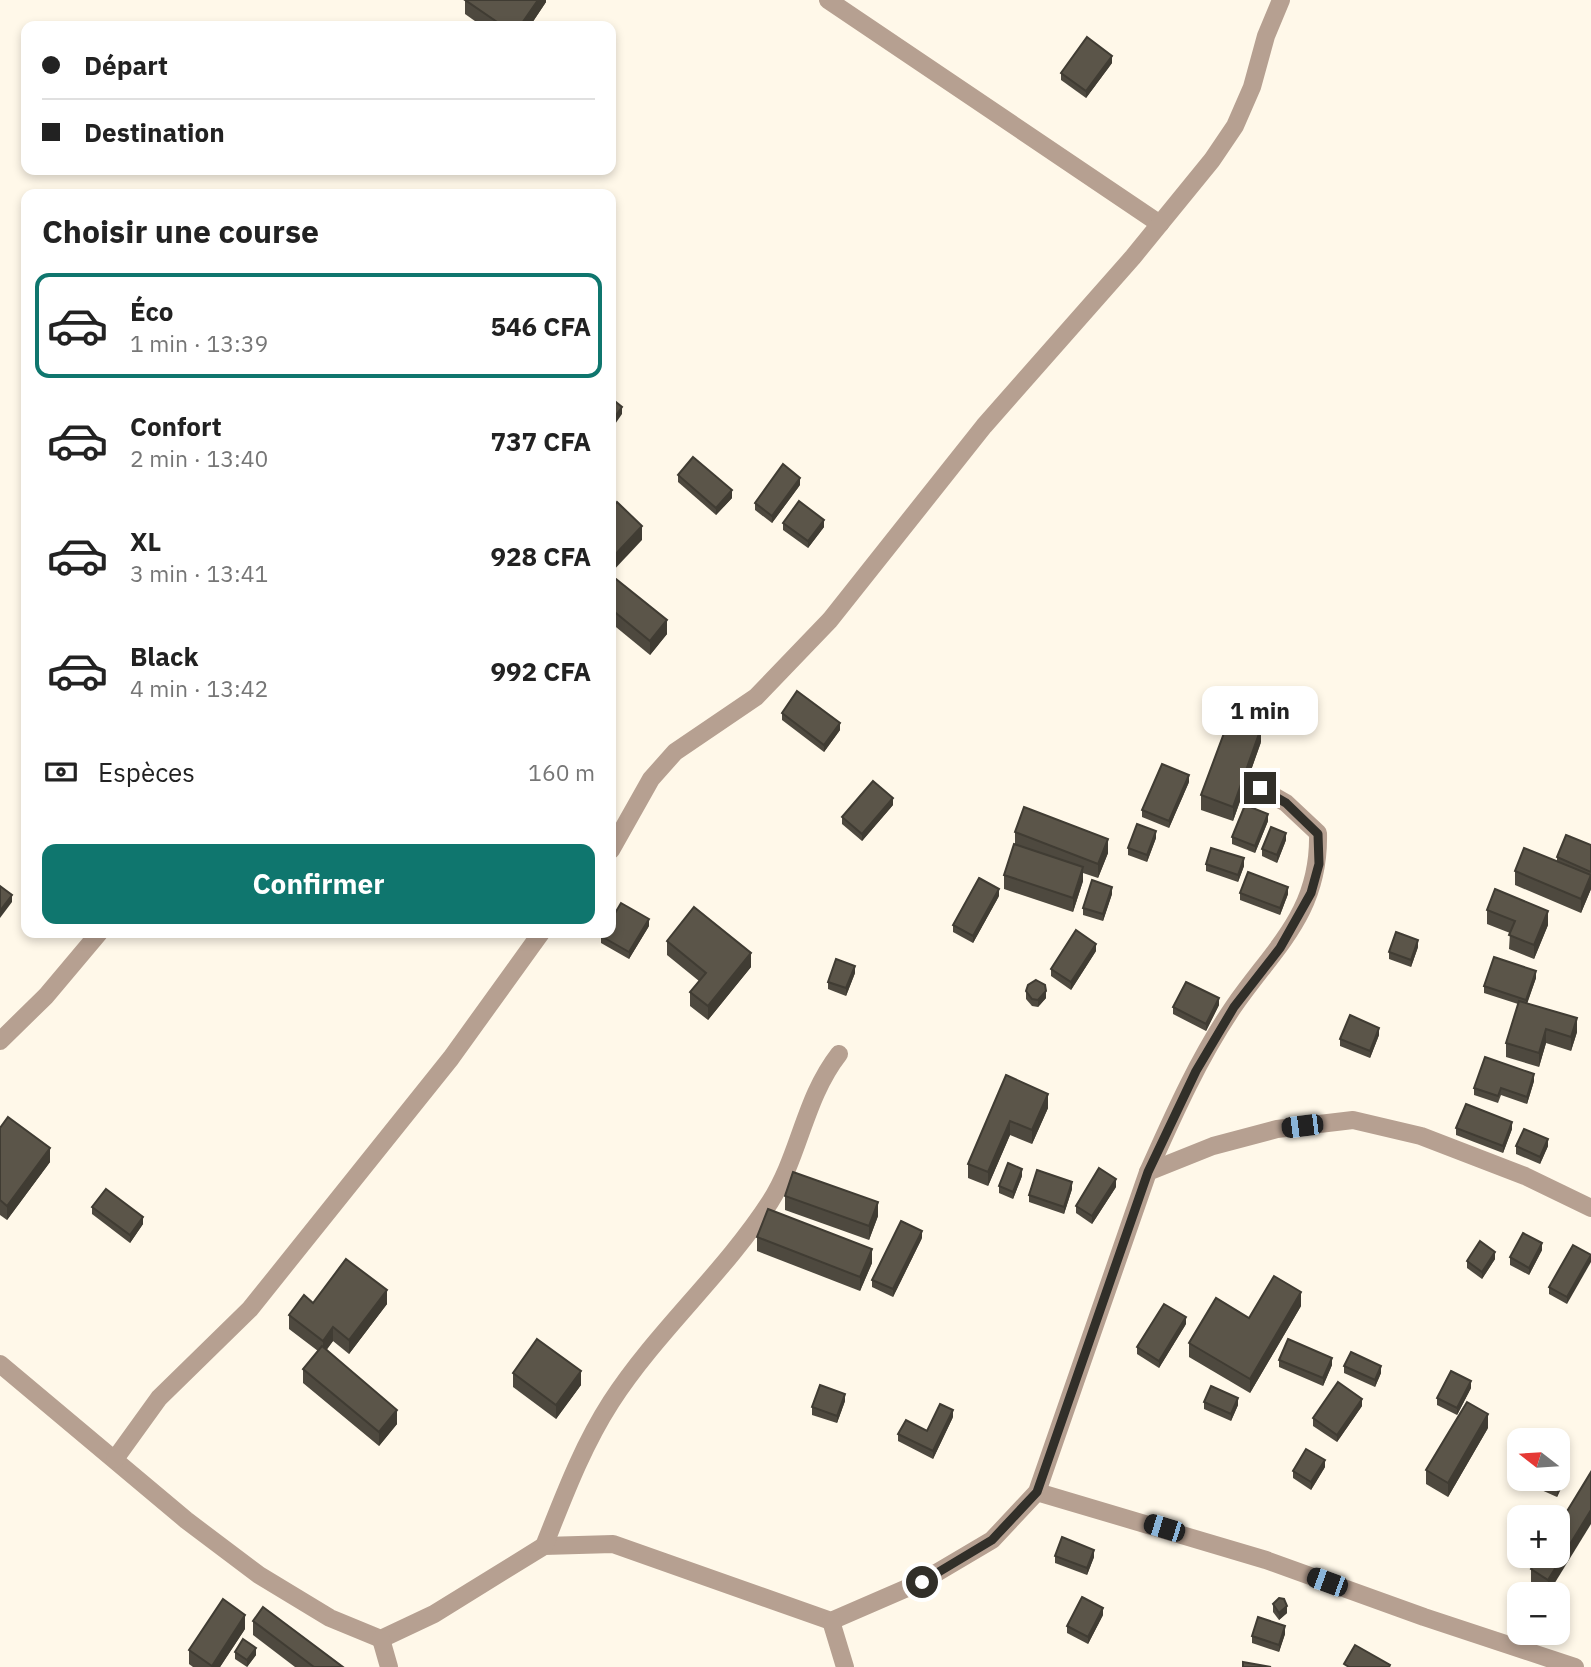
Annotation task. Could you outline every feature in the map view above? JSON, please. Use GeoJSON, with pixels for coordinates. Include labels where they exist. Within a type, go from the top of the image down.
{"type":"FeatureCollection","features":[{"type":"Feature","properties":{"kind":"street"},"geometry":{"type":"LineString","coordinates":[[828,0],[1160,223]]}},
{"type":"Feature","properties":{"kind":"street"},"geometry":{"type":"LineString","coordinates":[[616,841],[651,779],[676,752],[756,697],[830,620],[984,426],[1160,223],[1235,126],[1252,87],[1281,0]]}},
{"type":"Feature","properties":{"kind":"street"},"geometry":{"type":"LineString","coordinates":[[0,1364],[50,1409],[115,1459],[186,1520],[259,1575],[330,1618],[381,1639],[434,1614],[544,1546],[614,1544],[831,1621],[922,1582],[992,1540],[1037,1492],[1148,1172],[1196,1071],[1234,1007],[1280,948],[1311,893],[1319,864],[1318,834],[1286,803],[1260,788]]}},
{"type":"Feature","properties":{"kind":"street"},"geometry":{"type":"LineString","coordinates":[[0,1041],[46,996],[95,938]]}},
{"type":"Feature","properties":{"kind":"street"},"geometry":{"type":"LineString","coordinates":[[115,1459],[159,1398],[250,1309],[451,1058],[537,938]]}},
{"type":"Feature","properties":{"kind":"street"},"geometry":{"type":"LineString","coordinates":[[544,1546],[580,1455],[612,1400],[741,1240],[785,1178],[809,1104],[826,1071],[839,1054]]}},
{"type":"Feature","properties":{"kind":"street"},"geometry":{"type":"LineString","coordinates":[[1148,1172],[1213,1146],[1277,1129],[1353,1119],[1421,1136],[1525,1176],[1591,1208]]}},
{"type":"Feature","properties":{"kind":"street"},"geometry":{"type":"LineString","coordinates":[[1037,1492],[1266,1560],[1424,1617],[1575,1667]]}},
{"type":"Feature","properties":{"kind":"street"},"geometry":{"type":"LineString","coordinates":[[831,1621],[845,1667]]}},
{"type":"Feature","properties":{"kind":"street"},"geometry":{"type":"LineString","coordinates":[[381,1639],[388,1667]]}},
{"type":"Feature","properties":{"kind":"building"},"geometry":{"type":"Polygon","coordinates":[[[465,0],[538,0],[523,21],[496,21],[465,0]]]}},
{"type":"Feature","properties":{"kind":"building"},"geometry":{"type":"Polygon","coordinates":[[[1087,37],[1112,56],[1086,91],[1061,73],[1087,37]]]}},
{"type":"Feature","properties":{"kind":"building"},"geometry":{"type":"Polygon","coordinates":[[[616,402],[622,407],[616,415],[616,402]]]}},
{"type":"Feature","properties":{"kind":"building"},"geometry":{"type":"Polygon","coordinates":[[[693,457],[732,490],[716,508],[678,475],[693,457]]]}},
{"type":"Feature","properties":{"kind":"building"},"geometry":{"type":"Polygon","coordinates":[[[783,464],[800,478],[772,516],[755,503],[783,464]]]}},
{"type":"Feature","properties":{"kind":"building"},"geometry":{"type":"Polygon","coordinates":[[[799,501],[824,520],[808,541],[783,523],[799,501]]]}},
{"type":"Feature","properties":{"kind":"building"},"geometry":{"type":"Polygon","coordinates":[[[616,503],[642,526],[616,554],[616,503]]]}},
{"type":"Feature","properties":{"kind":"building"},"geometry":{"type":"Polygon","coordinates":[[[616,579],[667,620],[650,641],[616,613],[616,579]]]}},
{"type":"Feature","properties":{"kind":"building"},"geometry":{"type":"Polygon","coordinates":[[[797,691],[840,723],[824,745],[782,713],[797,691]]]}},
{"type":"Feature","properties":{"kind":"building"},"geometry":{"type":"Polygon","coordinates":[[[1230,717],[1261,728],[1233,807],[1201,795],[1230,717]]]}},
{"type":"Feature","properties":{"kind":"building"},"geometry":{"type":"Polygon","coordinates":[[[1162,764],[1189,775],[1169,821],[1142,810],[1162,764]]]}},
{"type":"Feature","properties":{"kind":"building"},"geometry":{"type":"Polygon","coordinates":[[[873,781],[893,798],[862,834],[842,817],[873,781]]]}},
{"type":"Feature","properties":{"kind":"building"},"geometry":{"type":"Polygon","coordinates":[[[1245,805],[1268,814],[1255,846],[1232,837],[1245,805]]]}},
{"type":"Feature","properties":{"kind":"building"},"geometry":{"type":"Polygon","coordinates":[[[1024,807],[1108,839],[1098,864],[1015,832],[1024,807]]]}},
{"type":"Feature","properties":{"kind":"building"},"geometry":{"type":"Polygon","coordinates":[[[1137,824],[1156,831],[1147,855],[1128,848],[1137,824]]]}},
{"type":"Feature","properties":{"kind":"building"},"geometry":{"type":"Polygon","coordinates":[[[1271,827],[1286,833],[1277,855],[1262,849],[1271,827]]]}},
{"type":"Feature","properties":{"kind":"building"},"geometry":{"type":"Polygon","coordinates":[[[1566,835],[1591,845],[1591,872],[1557,857],[1566,835]]]}},
{"type":"Feature","properties":{"kind":"building"},"geometry":{"type":"Polygon","coordinates":[[[1014,844],[1083,867],[1073,898],[1004,875],[1014,844]]]}},
{"type":"Feature","properties":{"kind":"building"},"geometry":{"type":"Polygon","coordinates":[[[1211,848],[1244,858],[1238,875],[1206,864],[1211,848]]]}},
{"type":"Feature","properties":{"kind":"building"},"geometry":{"type":"Polygon","coordinates":[[[1524,848],[1591,875],[1581,899],[1515,871],[1524,848]]]}},
{"type":"Feature","properties":{"kind":"building"},"geometry":{"type":"Polygon","coordinates":[[[1248,872],[1288,887],[1280,908],[1240,893],[1248,872]]]}},
{"type":"Feature","properties":{"kind":"building"},"geometry":{"type":"Polygon","coordinates":[[[979,878],[999,889],[973,936],[953,925],[979,878]]]}},
{"type":"Feature","properties":{"kind":"building"},"geometry":{"type":"Polygon","coordinates":[[[1092,880],[1112,887],[1103,914],[1083,908],[1092,880]]]}},
{"type":"Feature","properties":{"kind":"building"},"geometry":{"type":"Polygon","coordinates":[[[0,886],[12,895],[0,911],[0,886]]]}},
{"type":"Feature","properties":{"kind":"building"},"geometry":{"type":"Polygon","coordinates":[[[1495,889],[1548,911],[1534,945],[1509,935],[1515,921],[1487,910],[1495,889]]]}},
{"type":"Feature","properties":{"kind":"building"},"geometry":{"type":"Polygon","coordinates":[[[621,903],[649,919],[629,952],[604,938],[616,938],[616,912],[621,903]]]}},
{"type":"Feature","properties":{"kind":"building"},"geometry":{"type":"Polygon","coordinates":[[[694,907],[751,953],[708,1006],[690,992],[706,973],[667,941],[694,907]]]}},
{"type":"Feature","properties":{"kind":"building"},"geometry":{"type":"Polygon","coordinates":[[[1076,930],[1096,944],[1071,982],[1051,969],[1076,930]]]}},
{"type":"Feature","properties":{"kind":"building"},"geometry":{"type":"Polygon","coordinates":[[[1396,932],[1418,940],[1411,960],[1389,952],[1396,932]]]}},
{"type":"Feature","properties":{"kind":"building"},"geometry":{"type":"Polygon","coordinates":[[[1494,957],[1536,971],[1526,1000],[1484,986],[1494,957]]]}},
{"type":"Feature","properties":{"kind":"building"},"geometry":{"type":"Polygon","coordinates":[[[836,959],[855,966],[846,988],[828,982],[836,959]]]}},
{"type":"Feature","properties":{"kind":"building"},"geometry":{"type":"Polygon","coordinates":[[[1036,980],[1045,985],[1046,991],[1038,1000],[1032,999],[1026,991],[1028,985],[1036,980]]]}},
{"type":"Feature","properties":{"kind":"building"},"geometry":{"type":"Polygon","coordinates":[[[1186,982],[1219,998],[1206,1024],[1173,1007],[1186,982]]]}},
{"type":"Feature","properties":{"kind":"building"},"geometry":{"type":"Polygon","coordinates":[[[1519,1001],[1577,1018],[1571,1037],[1546,1029],[1539,1053],[1506,1043],[1519,1001]]]}},
{"type":"Feature","properties":{"kind":"building"},"geometry":{"type":"Polygon","coordinates":[[[1350,1015],[1379,1028],[1370,1051],[1340,1039],[1350,1015]]]}},
{"type":"Feature","properties":{"kind":"building"},"geometry":{"type":"Polygon","coordinates":[[[1485,1057],[1534,1074],[1527,1097],[1501,1088],[1498,1096],[1474,1088],[1485,1057]]]}},
{"type":"Feature","properties":{"kind":"building"},"geometry":{"type":"Polygon","coordinates":[[[1006,1075],[1048,1094],[1032,1130],[1010,1121],[988,1172],[968,1164],[1006,1075]]]}},
{"type":"Feature","properties":{"kind":"building"},"geometry":{"type":"Polygon","coordinates":[[[1466,1104],[1512,1122],[1503,1146],[1456,1128],[1466,1104]]]}},
{"type":"Feature","properties":{"kind":"building"},"geometry":{"type":"Polygon","coordinates":[[[8,1117],[50,1148],[7,1206],[0,1200],[0,1128],[8,1117]]]}},
{"type":"Feature","properties":{"kind":"building"},"geometry":{"type":"Polygon","coordinates":[[[1524,1129],[1548,1139],[1540,1157],[1516,1146],[1524,1129]]]}},
{"type":"Feature","properties":{"kind":"building"},"geometry":{"type":"Polygon","coordinates":[[[1008,1163],[1022,1169],[1013,1192],[999,1186],[1008,1163]]]}},
{"type":"Feature","properties":{"kind":"building"},"geometry":{"type":"Polygon","coordinates":[[[1099,1168],[1116,1179],[1092,1216],[1076,1206],[1099,1168]]]}},
{"type":"Feature","properties":{"kind":"building"},"geometry":{"type":"Polygon","coordinates":[[[1037,1170],[1072,1182],[1064,1207],[1029,1195],[1037,1170]]]}},
{"type":"Feature","properties":{"kind":"building"},"geometry":{"type":"Polygon","coordinates":[[[793,1172],[878,1202],[869,1226],[785,1196],[793,1172]]]}},
{"type":"Feature","properties":{"kind":"building"},"geometry":{"type":"Polygon","coordinates":[[[106,1189],[143,1217],[130,1235],[92,1207],[106,1189]]]}},
{"type":"Feature","properties":{"kind":"building"},"geometry":{"type":"Polygon","coordinates":[[[768,1209],[872,1249],[860,1277],[757,1237],[768,1209]]]}},
{"type":"Feature","properties":{"kind":"building"},"geometry":{"type":"Polygon","coordinates":[[[901,1221],[922,1231],[893,1289],[872,1280],[901,1221]]]}},
{"type":"Feature","properties":{"kind":"building"},"geometry":{"type":"Polygon","coordinates":[[[1523,1233],[1542,1243],[1529,1268],[1510,1257],[1523,1233]]]}},
{"type":"Feature","properties":{"kind":"building"},"geometry":{"type":"Polygon","coordinates":[[[1480,1241],[1495,1252],[1482,1272],[1467,1261],[1480,1241]]]}},
{"type":"Feature","properties":{"kind":"building"},"geometry":{"type":"Polygon","coordinates":[[[1573,1245],[1591,1255],[1567,1297],[1549,1287],[1573,1245]]]}},
{"type":"Feature","properties":{"kind":"building"},"geometry":{"type":"Polygon","coordinates":[[[346,1259],[387,1290],[349,1340],[333,1327],[323,1341],[289,1315],[304,1295],[313,1303],[346,1259]]]}},
{"type":"Feature","properties":{"kind":"building"},"geometry":{"type":"Polygon","coordinates":[[[1274,1276],[1301,1292],[1250,1379],[1189,1343],[1216,1298],[1249,1318],[1274,1276]]]}},
{"type":"Feature","properties":{"kind":"building"},"geometry":{"type":"Polygon","coordinates":[[[1164,1304],[1186,1317],[1159,1361],[1137,1347],[1164,1304]]]}},
{"type":"Feature","properties":{"kind":"building"},"geometry":{"type":"Polygon","coordinates":[[[537,1339],[581,1371],[556,1405],[513,1373],[537,1339]]]}},
{"type":"Feature","properties":{"kind":"building"},"geometry":{"type":"Polygon","coordinates":[[[1288,1339],[1332,1358],[1323,1378],[1279,1360],[1288,1339]]]}},
{"type":"Feature","properties":{"kind":"building"},"geometry":{"type":"Polygon","coordinates":[[[322,1346],[397,1410],[379,1432],[303,1369],[322,1346]]]}},
{"type":"Feature","properties":{"kind":"building"},"geometry":{"type":"Polygon","coordinates":[[[1351,1352],[1381,1366],[1375,1380],[1344,1366],[1351,1352]]]}},
{"type":"Feature","properties":{"kind":"building"},"geometry":{"type":"Polygon","coordinates":[[[1451,1371],[1471,1381],[1457,1408],[1437,1398],[1451,1371]]]}},
{"type":"Feature","properties":{"kind":"building"},"geometry":{"type":"Polygon","coordinates":[[[1338,1382],[1362,1399],[1337,1435],[1313,1418],[1338,1382]]]}},
{"type":"Feature","properties":{"kind":"building"},"geometry":{"type":"Polygon","coordinates":[[[820,1385],[845,1394],[837,1416],[812,1407],[820,1385]]]}},
{"type":"Feature","properties":{"kind":"building"},"geometry":{"type":"Polygon","coordinates":[[[1211,1386],[1238,1398],[1231,1414],[1204,1402],[1211,1386]]]}},
{"type":"Feature","properties":{"kind":"building"},"geometry":{"type":"Polygon","coordinates":[[[1467,1402],[1488,1414],[1448,1483],[1426,1470],[1467,1402]]]}},
{"type":"Feature","properties":{"kind":"building"},"geometry":{"type":"Polygon","coordinates":[[[940,1404],[953,1410],[933,1451],[898,1434],[906,1420],[927,1431],[940,1404]]]}},
{"type":"Feature","properties":{"kind":"building"},"geometry":{"type":"Polygon","coordinates":[[[1306,1449],[1325,1460],[1311,1482],[1293,1471],[1306,1449]]]}},
{"type":"Feature","properties":{"kind":"building"},"geometry":{"type":"Polygon","coordinates":[[[1591,1472],[1591,1510],[1570,1544],[1570,1506],[1591,1472]]]}},
{"type":"Feature","properties":{"kind":"building"},"geometry":{"type":"Polygon","coordinates":[[[1062,1537],[1094,1550],[1087,1568],[1055,1556],[1062,1537]]]}},
{"type":"Feature","properties":{"kind":"building"},"geometry":{"type":"Polygon","coordinates":[[[1532,1568],[1555,1568],[1548,1580],[1532,1568]]]}},
{"type":"Feature","properties":{"kind":"building"},"geometry":{"type":"Polygon","coordinates":[[[1082,1597],[1103,1608],[1088,1637],[1067,1626],[1082,1597]]]}},
{"type":"Feature","properties":{"kind":"building"},"geometry":{"type":"Polygon","coordinates":[[[1279,1598],[1284,1599],[1287,1606],[1279,1613],[1273,1604],[1279,1598]]]}},
{"type":"Feature","properties":{"kind":"building"},"geometry":{"type":"Polygon","coordinates":[[[223,1599],[245,1615],[212,1666],[189,1650],[223,1599]]]}},
{"type":"Feature","properties":{"kind":"building"},"geometry":{"type":"Polygon","coordinates":[[[263,1607],[343,1667],[314,1667],[253,1621],[263,1607]]]}},
{"type":"Feature","properties":{"kind":"building"},"geometry":{"type":"Polygon","coordinates":[[[1258,1617],[1285,1626],[1279,1645],[1252,1636],[1258,1617]]]}},
{"type":"Feature","properties":{"kind":"building"},"geometry":{"type":"Polygon","coordinates":[[[243,1639],[256,1648],[247,1660],[235,1652],[243,1639]]]}},
{"type":"Feature","properties":{"kind":"building"},"geometry":{"type":"Polygon","coordinates":[[[1355,1645],[1390,1665],[1389,1667],[1349,1667],[1344,1664],[1355,1645]]]}},
{"type":"Feature","properties":{"kind":"building"},"geometry":{"type":"Polygon","coordinates":[[[1243,1662],[1271,1667],[1243,1667],[1243,1662]]]}},
{"type":"Feature","properties":{"kind":"route"},"geometry":{"type":"LineString","coordinates":[[922,1582],[992,1540],[1037,1492],[1053,1453],[1148,1172],[1171,1120],[1234,1007],[1280,948],[1311,893],[1319,864],[1318,834],[1286,803],[1260,788]]}}]}
